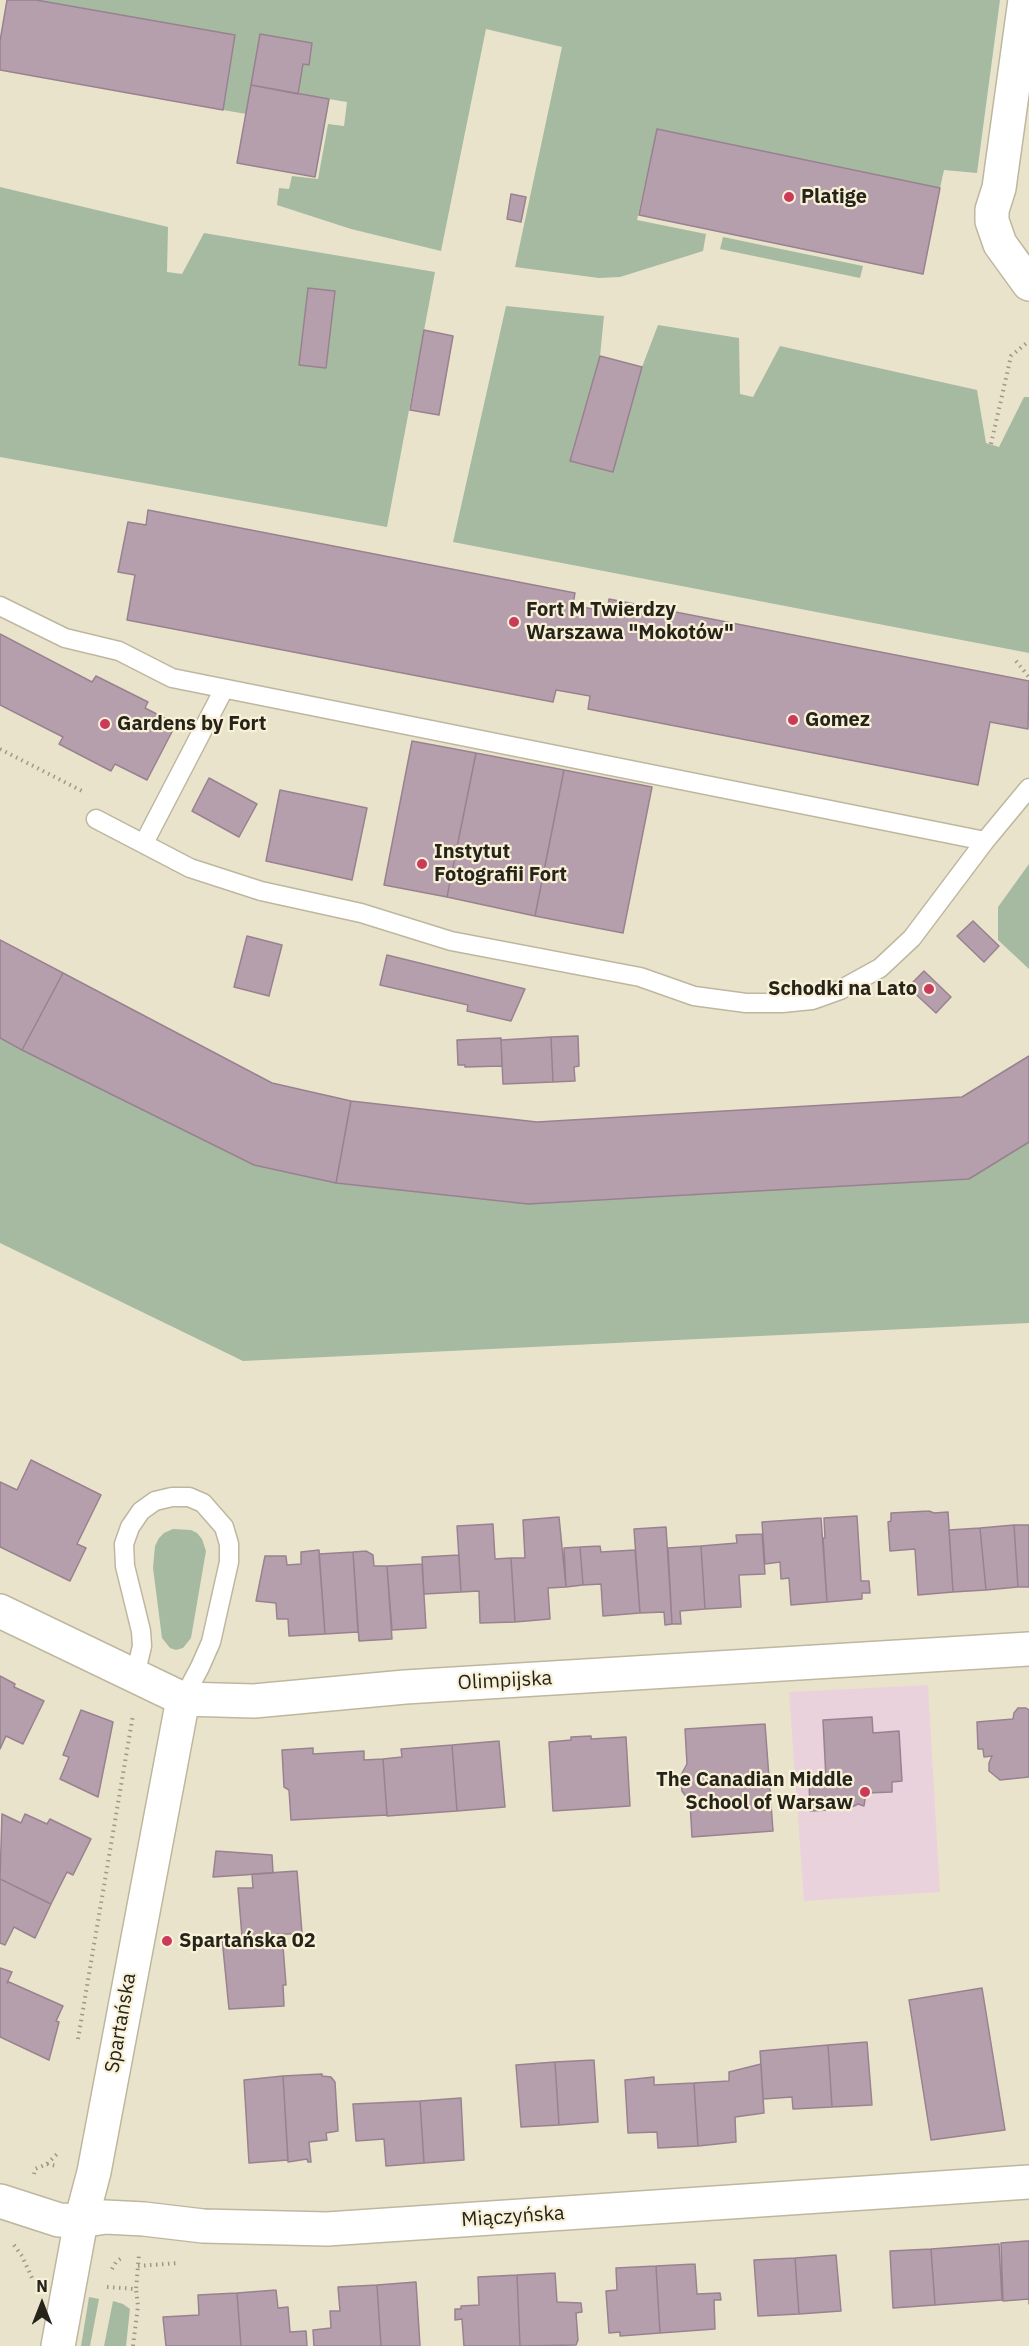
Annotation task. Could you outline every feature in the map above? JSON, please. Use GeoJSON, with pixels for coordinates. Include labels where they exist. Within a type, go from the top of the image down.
{"type":"FeatureCollection","features":[{"type":"Feature","properties":{"kind":"street"},"geometry":{"type":"LineString","coordinates":[[1025,0],[999,188],[992,210],[992,221],[1000,244],[1029,284]]}},
{"type":"Feature","properties":{"kind":"street","name":"Olimpijska"},"geometry":{"type":"LineString","coordinates":[[0,1611],[183,1699],[254,1701],[405,1687],[1029,1649]]}},
{"type":"Feature","properties":{"kind":"street","name":"Spartańska"},"geometry":{"type":"LineString","coordinates":[[58,2346],[81,2221],[94,2172],[183,1699]]}},
{"type":"Feature","properties":{"kind":"street","name":"Miączyńska"},"geometry":{"type":"LineString","coordinates":[[0,2201],[59,2220],[81,2221],[105,2217],[144,2218],[203,2226],[327,2229],[1029,2182]]}},
{"type":"Feature","properties":{"kind":"lane"},"geometry":{"type":"LineString","coordinates":[[0,606],[65,638],[119,651],[172,678],[985,841]]}},
{"type":"Feature","properties":{"kind":"lane"},"geometry":{"type":"LineString","coordinates":[[144,843],[224,689]]}},
{"type":"Feature","properties":{"kind":"lane"},"geometry":{"type":"LineString","coordinates":[[96,819],[190,868],[261,891],[362,913],[451,941],[640,977],[694,996],[746,1003],[782,1003],[812,1000],[840,990],[880,968],[912,938],[985,841],[1029,788]]}},
{"type":"Feature","properties":{"kind":"lane"},"geometry":{"type":"LineString","coordinates":[[135,1676],[142,1646],[141,1631],[125,1566],[124,1544],[130,1527],[141,1511],[155,1502],[172,1497],[189,1497],[203,1503],[224,1527],[229,1544],[229,1562],[211,1642],[201,1667],[183,1699]]}},
{"type":"Feature","properties":{"kind":"path"},"geometry":{"type":"LineString","coordinates":[[991,444],[1011,356],[1029,341]]}},
{"type":"Feature","properties":{"kind":"path"},"geometry":{"type":"LineString","coordinates":[[1016,661],[1029,677]]}},
{"type":"Feature","properties":{"kind":"path"},"geometry":{"type":"LineString","coordinates":[[0,749],[91,795]]}},
{"type":"Feature","properties":{"kind":"path"},"geometry":{"type":"LineString","coordinates":[[77,2047],[133,1712]]}},
{"type":"Feature","properties":{"kind":"path"},"geometry":{"type":"LineString","coordinates":[[33,2179],[35,2169],[47,2164],[61,2150]]}},
{"type":"Feature","properties":{"kind":"path"},"geometry":{"type":"LineString","coordinates":[[47,2164],[64,2168]]}},
{"type":"Feature","properties":{"kind":"path"},"geometry":{"type":"LineString","coordinates":[[17,2236],[14,2245],[22,2256],[31,2277],[38,2278]]}},
{"type":"Feature","properties":{"kind":"path"},"geometry":{"type":"LineString","coordinates":[[108,2287],[116,2262],[130,2254],[148,2252]]}},
{"type":"Feature","properties":{"kind":"path"},"geometry":{"type":"LineString","coordinates":[[133,2346],[138,2306],[136,2289],[139,2253]]}},
{"type":"Feature","properties":{"kind":"path"},"geometry":{"type":"LineString","coordinates":[[98,2286],[136,2289]]}},
{"type":"Feature","properties":{"kind":"shaded area","name":"The Canadian Middle School of Warsaw"},"geometry":{"type":"Polygon","coordinates":[[[928,1685],[940,1892],[804,1901],[789,1692],[928,1685]]]}},
{"type":"Feature","properties":{"kind":"green space"},"geometry":{"type":"Polygon","coordinates":[[[36,0],[1000,0],[977,173],[944,170],[940,188],[657,129],[637,220],[706,234],[703,251],[620,277],[599,278],[515,267],[562,47],[486,29],[441,251],[351,229],[277,205],[279,188],[289,189],[292,176],[318,179],[328,124],[344,126],[347,102],[298,94],[303,64],[309,64],[312,43],[260,34],[246,114],[223,110],[235,35],[36,0]]]}},
{"type":"Feature","properties":{"kind":"green space"},"geometry":{"type":"Polygon","coordinates":[[[0,187],[168,227],[167,272],[182,274],[204,233],[435,272],[387,527],[0,457],[0,187]]]}},
{"type":"Feature","properties":{"kind":"green space"},"geometry":{"type":"Polygon","coordinates":[[[723,237],[863,266],[860,278],[720,249],[723,237]]]}},
{"type":"Feature","properties":{"kind":"green space"},"geometry":{"type":"Polygon","coordinates":[[[506,306],[604,316],[600,356],[570,460],[612,472],[642,367],[658,325],[739,338],[740,394],[753,397],[780,346],[977,390],[986,443],[999,447],[1024,397],[1029,397],[1029,653],[453,542],[506,306]]]}},
{"type":"Feature","properties":{"kind":"green space"},"geometry":{"type":"Polygon","coordinates":[[[1029,864],[1029,969],[998,940],[998,907],[1029,864]]]}},
{"type":"Feature","properties":{"kind":"green space"},"geometry":{"type":"Polygon","coordinates":[[[0,1038],[336,1183],[528,1204],[969,1179],[1029,1142],[1029,1323],[243,1361],[0,1243],[0,1038]]]}},
{"type":"Feature","properties":{"kind":"green space"},"geometry":{"type":"Polygon","coordinates":[[[173,1529],[191,1530],[197,1533],[206,1551],[191,1638],[183,1648],[176,1650],[170,1648],[162,1638],[153,1568],[155,1546],[159,1538],[173,1529]]]}},
{"type":"Feature","properties":{"kind":"green space"},"geometry":{"type":"Polygon","coordinates":[[[89,2297],[99,2299],[90,2346],[81,2346],[89,2297]]]}},
{"type":"Feature","properties":{"kind":"green space"},"geometry":{"type":"Polygon","coordinates":[[[113,2301],[130,2309],[126,2346],[104,2346],[113,2301]]]}},
{"type":"Feature","properties":{"kind":"building"},"geometry":{"type":"Polygon","coordinates":[[[7,0],[36,0],[235,35],[223,110],[0,70],[0,41],[7,0]]]}},
{"type":"Feature","properties":{"kind":"building"},"geometry":{"type":"Polygon","coordinates":[[[260,34],[312,43],[309,65],[303,64],[298,94],[251,85],[260,34]]]}},
{"type":"Feature","properties":{"kind":"building"},"geometry":{"type":"Polygon","coordinates":[[[251,85],[329,99],[315,177],[237,163],[251,85]]]}},
{"type":"Feature","properties":{"kind":"building"},"geometry":{"type":"Polygon","coordinates":[[[657,129],[940,188],[923,274],[639,215],[657,129]]]}},
{"type":"Feature","properties":{"kind":"building"},"geometry":{"type":"Polygon","coordinates":[[[511,194],[526,197],[521,222],[507,219],[511,194]]]}},
{"type":"Feature","properties":{"kind":"building"},"geometry":{"type":"Polygon","coordinates":[[[308,288],[335,291],[326,368],[299,365],[308,288]]]}},
{"type":"Feature","properties":{"kind":"building"},"geometry":{"type":"Polygon","coordinates":[[[424,330],[453,336],[439,415],[410,410],[424,330]]]}},
{"type":"Feature","properties":{"kind":"building"},"geometry":{"type":"Polygon","coordinates":[[[600,356],[642,367],[613,472],[570,461],[600,356]]]}},
{"type":"Feature","properties":{"kind":"building"},"geometry":{"type":"Polygon","coordinates":[[[148,510],[575,593],[573,605],[607,612],[609,599],[1029,681],[1028,729],[990,722],[978,785],[588,709],[590,696],[556,690],[553,702],[127,620],[135,575],[118,572],[128,522],[146,525],[148,510]]]}},
{"type":"Feature","properties":{"kind":"building"},"geometry":{"type":"Polygon","coordinates":[[[0,634],[92,682],[96,676],[148,702],[145,708],[176,724],[147,780],[115,764],[111,771],[59,744],[63,737],[0,705],[0,634]]]}},
{"type":"Feature","properties":{"kind":"building"},"geometry":{"type":"Polygon","coordinates":[[[412,741],[476,753],[447,897],[384,885],[412,741]]]}},
{"type":"Feature","properties":{"kind":"building"},"geometry":{"type":"Polygon","coordinates":[[[476,753],[564,770],[535,916],[447,897],[476,753]]]}},
{"type":"Feature","properties":{"kind":"building"},"geometry":{"type":"Polygon","coordinates":[[[564,770],[652,787],[623,933],[535,916],[564,770]]]}},
{"type":"Feature","properties":{"kind":"building"},"geometry":{"type":"Polygon","coordinates":[[[209,778],[257,804],[239,837],[192,811],[209,778]]]}},
{"type":"Feature","properties":{"kind":"building"},"geometry":{"type":"Polygon","coordinates":[[[280,790],[367,808],[352,880],[266,861],[280,790]]]}},
{"type":"Feature","properties":{"kind":"building"},"geometry":{"type":"Polygon","coordinates":[[[973,921],[999,946],[984,962],[957,936],[973,921]]]}},
{"type":"Feature","properties":{"kind":"building"},"geometry":{"type":"Polygon","coordinates":[[[247,936],[282,945],[269,996],[234,987],[247,936]]]}},
{"type":"Feature","properties":{"kind":"building"},"geometry":{"type":"Polygon","coordinates":[[[0,940],[63,973],[22,1050],[0,1038],[0,940]]]}},
{"type":"Feature","properties":{"kind":"building"},"geometry":{"type":"Polygon","coordinates":[[[387,955],[525,989],[511,1021],[467,1011],[468,1005],[380,985],[387,955]]]}},
{"type":"Feature","properties":{"kind":"building"},"geometry":{"type":"Polygon","coordinates":[[[924,971],[951,997],[936,1013],[908,987],[924,971]]]}},
{"type":"Feature","properties":{"kind":"building"},"geometry":{"type":"Polygon","coordinates":[[[63,973],[272,1083],[351,1101],[336,1183],[254,1165],[22,1050],[63,973]]]}},
{"type":"Feature","properties":{"kind":"building"},"geometry":{"type":"Polygon","coordinates":[[[578,1036],[579,1066],[574,1067],[575,1081],[553,1082],[551,1037],[578,1036]]]}},
{"type":"Feature","properties":{"kind":"building"},"geometry":{"type":"Polygon","coordinates":[[[551,1037],[553,1082],[503,1084],[501,1040],[551,1037]]]}},
{"type":"Feature","properties":{"kind":"building"},"geometry":{"type":"Polygon","coordinates":[[[501,1038],[502,1066],[465,1067],[465,1065],[458,1065],[457,1040],[501,1038]]]}},
{"type":"Feature","properties":{"kind":"building"},"geometry":{"type":"Polygon","coordinates":[[[1029,1056],[1029,1142],[969,1179],[528,1204],[336,1183],[351,1101],[537,1122],[962,1097],[1029,1056]]]}},
{"type":"Feature","properties":{"kind":"building"},"geometry":{"type":"Polygon","coordinates":[[[31,1460],[101,1495],[77,1544],[86,1548],[70,1581],[0,1547],[0,1482],[17,1490],[31,1460]]]}},
{"type":"Feature","properties":{"kind":"building"},"geometry":{"type":"Polygon","coordinates":[[[948,1512],[953,1592],[918,1595],[915,1549],[890,1551],[888,1522],[891,1521],[891,1513],[948,1512]]]}},
{"type":"Feature","properties":{"kind":"building"},"geometry":{"type":"Polygon","coordinates":[[[857,1516],[861,1581],[869,1581],[870,1593],[862,1593],[862,1599],[827,1602],[824,1518],[857,1516]]]}},
{"type":"Feature","properties":{"kind":"building"},"geometry":{"type":"Polygon","coordinates":[[[559,1517],[566,1587],[548,1588],[550,1619],[515,1622],[511,1558],[525,1558],[523,1520],[559,1517]]]}},
{"type":"Feature","properties":{"kind":"building"},"geometry":{"type":"Polygon","coordinates":[[[821,1518],[827,1602],[791,1605],[789,1578],[781,1579],[780,1562],[765,1564],[762,1522],[821,1518]]]}},
{"type":"Feature","properties":{"kind":"building"},"geometry":{"type":"Polygon","coordinates":[[[493,1524],[495,1559],[511,1558],[515,1622],[480,1623],[479,1591],[461,1592],[457,1526],[493,1524]]]}},
{"type":"Feature","properties":{"kind":"building"},"geometry":{"type":"Polygon","coordinates":[[[1014,1525],[1029,1525],[1029,1587],[1018,1587],[1014,1525]]]}},
{"type":"Feature","properties":{"kind":"building"},"geometry":{"type":"Polygon","coordinates":[[[1014,1525],[1018,1587],[986,1590],[980,1528],[1014,1525]]]}},
{"type":"Feature","properties":{"kind":"building"},"geometry":{"type":"Polygon","coordinates":[[[666,1527],[672,1624],[665,1625],[664,1612],[640,1613],[634,1529],[666,1527]]]}},
{"type":"Feature","properties":{"kind":"building"},"geometry":{"type":"Polygon","coordinates":[[[980,1528],[986,1590],[953,1592],[949,1530],[980,1528]]]}},
{"type":"Feature","properties":{"kind":"building"},"geometry":{"type":"Polygon","coordinates":[[[762,1534],[765,1574],[739,1575],[741,1607],[705,1609],[701,1546],[737,1543],[736,1535],[762,1534]]]}},
{"type":"Feature","properties":{"kind":"building"},"geometry":{"type":"Polygon","coordinates":[[[600,1546],[601,1552],[635,1550],[640,1613],[603,1616],[601,1584],[583,1585],[580,1547],[600,1546]]]}},
{"type":"Feature","properties":{"kind":"building"},"geometry":{"type":"Polygon","coordinates":[[[701,1546],[705,1609],[680,1611],[681,1624],[672,1624],[668,1548],[701,1546]]]}},
{"type":"Feature","properties":{"kind":"building"},"geometry":{"type":"Polygon","coordinates":[[[580,1547],[583,1585],[566,1587],[564,1548],[580,1547]]]}},
{"type":"Feature","properties":{"kind":"building"},"geometry":{"type":"Polygon","coordinates":[[[319,1550],[325,1634],[289,1636],[288,1619],[277,1619],[276,1603],[256,1601],[265,1556],[286,1556],[287,1565],[301,1564],[301,1552],[319,1550]]]}},
{"type":"Feature","properties":{"kind":"building"},"geometry":{"type":"Polygon","coordinates":[[[366,1551],[373,1555],[374,1566],[387,1566],[392,1639],[359,1641],[353,1552],[366,1551]]]}},
{"type":"Feature","properties":{"kind":"building"},"geometry":{"type":"Polygon","coordinates":[[[353,1552],[358,1632],[325,1634],[319,1554],[353,1552]]]}},
{"type":"Feature","properties":{"kind":"building"},"geometry":{"type":"Polygon","coordinates":[[[459,1555],[461,1592],[424,1594],[422,1557],[459,1555]]]}},
{"type":"Feature","properties":{"kind":"building"},"geometry":{"type":"Polygon","coordinates":[[[422,1564],[426,1628],[392,1630],[387,1566],[422,1564]]]}},
{"type":"Feature","properties":{"kind":"building"},"geometry":{"type":"Polygon","coordinates":[[[0,1676],[15,1684],[14,1687],[44,1701],[23,1744],[6,1736],[0,1749],[0,1676]]]}},
{"type":"Feature","properties":{"kind":"building"},"geometry":{"type":"Polygon","coordinates":[[[1018,1708],[1029,1710],[1029,1777],[1000,1780],[989,1771],[992,1756],[984,1757],[983,1749],[978,1749],[977,1722],[1013,1719],[1018,1708]]]}},
{"type":"Feature","properties":{"kind":"building"},"geometry":{"type":"Polygon","coordinates":[[[81,1710],[113,1722],[98,1797],[60,1779],[69,1757],[63,1755],[81,1710]]]}},
{"type":"Feature","properties":{"kind":"building"},"geometry":{"type":"Polygon","coordinates":[[[872,1717],[873,1733],[899,1731],[902,1781],[892,1782],[892,1792],[866,1793],[864,1806],[858,1804],[848,1809],[810,1811],[809,1780],[826,1779],[823,1720],[872,1717]]]}},
{"type":"Feature","properties":{"kind":"building"},"geometry":{"type":"Polygon","coordinates":[[[765,1724],[773,1831],[692,1837],[690,1802],[682,1791],[681,1783],[681,1775],[687,1764],[685,1729],[765,1724]]]}},
{"type":"Feature","properties":{"kind":"building"},"geometry":{"type":"Polygon","coordinates":[[[591,1736],[591,1739],[626,1737],[630,1806],[553,1811],[549,1742],[571,1740],[571,1737],[591,1736]]]}},
{"type":"Feature","properties":{"kind":"building"},"geometry":{"type":"Polygon","coordinates":[[[499,1741],[505,1807],[457,1811],[452,1745],[499,1741]]]}},
{"type":"Feature","properties":{"kind":"building"},"geometry":{"type":"Polygon","coordinates":[[[452,1745],[457,1811],[387,1816],[383,1759],[402,1757],[401,1749],[452,1745]]]}},
{"type":"Feature","properties":{"kind":"building"},"geometry":{"type":"Polygon","coordinates":[[[313,1748],[313,1754],[364,1751],[364,1760],[383,1759],[387,1815],[291,1820],[289,1790],[284,1787],[282,1750],[313,1748]]]}},
{"type":"Feature","properties":{"kind":"building"},"geometry":{"type":"Polygon","coordinates":[[[2,1814],[21,1823],[25,1814],[47,1824],[50,1819],[91,1839],[73,1875],[67,1872],[51,1904],[0,1879],[2,1814]]]}},
{"type":"Feature","properties":{"kind":"building"},"geometry":{"type":"Polygon","coordinates":[[[216,1851],[272,1855],[273,1873],[213,1877],[216,1851]]]}},
{"type":"Feature","properties":{"kind":"building"},"geometry":{"type":"Polygon","coordinates":[[[297,1871],[302,1933],[242,1937],[238,1888],[253,1888],[252,1874],[297,1871]]]}},
{"type":"Feature","properties":{"kind":"building"},"geometry":{"type":"Polygon","coordinates":[[[0,1879],[51,1904],[35,1938],[14,1927],[5,1945],[0,1943],[0,1879]]]}},
{"type":"Feature","properties":{"kind":"building"},"geometry":{"type":"Polygon","coordinates":[[[282,1934],[286,1985],[283,1985],[284,2006],[229,2009],[222,1938],[282,1934]]]}},
{"type":"Feature","properties":{"kind":"building"},"geometry":{"type":"Polygon","coordinates":[[[0,1968],[12,1972],[7,1983],[63,2006],[56,2021],[59,2022],[49,2060],[0,2037],[0,1968]]]}},
{"type":"Feature","properties":{"kind":"building"},"geometry":{"type":"Polygon","coordinates":[[[982,1988],[1005,2130],[931,2140],[909,2000],[982,1988]]]}},
{"type":"Feature","properties":{"kind":"building"},"geometry":{"type":"Polygon","coordinates":[[[867,2042],[872,2105],[832,2107],[828,2045],[867,2042]]]}},
{"type":"Feature","properties":{"kind":"building"},"geometry":{"type":"Polygon","coordinates":[[[828,2045],[832,2107],[793,2109],[792,2097],[763,2099],[760,2051],[828,2045]]]}},
{"type":"Feature","properties":{"kind":"building"},"geometry":{"type":"Polygon","coordinates":[[[594,2060],[598,2122],[559,2125],[555,2062],[594,2060]]]}},
{"type":"Feature","properties":{"kind":"building"},"geometry":{"type":"Polygon","coordinates":[[[555,2062],[559,2125],[521,2127],[516,2065],[555,2062]]]}},
{"type":"Feature","properties":{"kind":"building"},"geometry":{"type":"Polygon","coordinates":[[[761,2064],[764,2113],[735,2117],[736,2142],[698,2146],[694,2083],[729,2081],[729,2072],[761,2064]]]}},
{"type":"Feature","properties":{"kind":"building"},"geometry":{"type":"Polygon","coordinates":[[[322,2074],[322,2076],[331,2077],[335,2082],[338,2131],[326,2133],[327,2140],[309,2142],[311,2162],[307,2159],[288,2162],[283,2076],[322,2074]]]}},
{"type":"Feature","properties":{"kind":"building"},"geometry":{"type":"Polygon","coordinates":[[[283,2076],[288,2160],[249,2163],[244,2080],[283,2076]]]}},
{"type":"Feature","properties":{"kind":"building"},"geometry":{"type":"Polygon","coordinates":[[[654,2077],[654,2085],[694,2083],[698,2146],[658,2148],[657,2132],[628,2133],[625,2080],[654,2077]]]}},
{"type":"Feature","properties":{"kind":"building"},"geometry":{"type":"Polygon","coordinates":[[[461,2098],[464,2160],[424,2163],[420,2101],[461,2098]]]}},
{"type":"Feature","properties":{"kind":"building"},"geometry":{"type":"Polygon","coordinates":[[[420,2101],[424,2163],[386,2166],[384,2139],[356,2141],[353,2104],[420,2101]]]}},
{"type":"Feature","properties":{"kind":"building"},"geometry":{"type":"Polygon","coordinates":[[[1029,2241],[1029,2299],[1003,2301],[1001,2243],[1029,2241]]]}},
{"type":"Feature","properties":{"kind":"building"},"geometry":{"type":"Polygon","coordinates":[[[999,2244],[1002,2300],[935,2305],[931,2249],[999,2244]]]}},
{"type":"Feature","properties":{"kind":"building"},"geometry":{"type":"Polygon","coordinates":[[[931,2249],[935,2305],[893,2308],[890,2251],[931,2249]]]}},
{"type":"Feature","properties":{"kind":"building"},"geometry":{"type":"Polygon","coordinates":[[[836,2255],[841,2311],[799,2314],[795,2258],[836,2255]]]}},
{"type":"Feature","properties":{"kind":"building"},"geometry":{"type":"Polygon","coordinates":[[[795,2258],[799,2314],[758,2316],[754,2260],[795,2258]]]}},
{"type":"Feature","properties":{"kind":"building"},"geometry":{"type":"Polygon","coordinates":[[[695,2264],[697,2294],[720,2293],[721,2300],[714,2300],[715,2329],[660,2333],[656,2266],[695,2264]]]}},
{"type":"Feature","properties":{"kind":"building"},"geometry":{"type":"Polygon","coordinates":[[[656,2266],[660,2333],[620,2336],[620,2332],[609,2333],[606,2291],[617,2290],[616,2268],[656,2266]]]}},
{"type":"Feature","properties":{"kind":"building"},"geometry":{"type":"Polygon","coordinates":[[[555,2273],[557,2302],[581,2303],[582,2312],[576,2313],[578,2340],[576,2345],[520,2346],[517,2275],[555,2273]]]}},
{"type":"Feature","properties":{"kind":"building"},"geometry":{"type":"Polygon","coordinates":[[[517,2275],[520,2346],[464,2346],[462,2319],[455,2320],[455,2309],[461,2309],[461,2306],[479,2305],[478,2277],[517,2275]]]}},
{"type":"Feature","properties":{"kind":"building"},"geometry":{"type":"Polygon","coordinates":[[[416,2282],[420,2346],[381,2346],[377,2285],[416,2282]]]}},
{"type":"Feature","properties":{"kind":"building"},"geometry":{"type":"Polygon","coordinates":[[[377,2285],[381,2346],[314,2346],[313,2330],[331,2328],[330,2311],[340,2311],[338,2287],[377,2285]]]}},
{"type":"Feature","properties":{"kind":"building"},"geometry":{"type":"Polygon","coordinates":[[[276,2290],[278,2308],[288,2307],[290,2332],[306,2331],[307,2346],[241,2346],[237,2293],[276,2290]]]}},
{"type":"Feature","properties":{"kind":"building"},"geometry":{"type":"Polygon","coordinates":[[[237,2293],[241,2346],[166,2346],[163,2317],[199,2315],[198,2295],[237,2293]]]}},
{"type":"Feature","properties":{"kind":"place","name":"Platige"},"geometry":{"type":"Point","coordinates":[789,197]}},
{"type":"Feature","properties":{"kind":"place","name":"Fort M Twierdzy Warszawa \"Mokotów\""},"geometry":{"type":"Point","coordinates":[514,622]}},
{"type":"Feature","properties":{"kind":"place","name":"Gomez"},"geometry":{"type":"Point","coordinates":[793,720]}},
{"type":"Feature","properties":{"kind":"place","name":"Gardens by Fort"},"geometry":{"type":"Point","coordinates":[105,724]}},
{"type":"Feature","properties":{"kind":"place","name":"Instytut Fotografii Fort"},"geometry":{"type":"Point","coordinates":[422,864]}},
{"type":"Feature","properties":{"kind":"place","name":"Schodki na Lato"},"geometry":{"type":"Point","coordinates":[929,989]}},
{"type":"Feature","properties":{"kind":"place","name":"The Canadian Middle School of Warsaw"},"geometry":{"type":"Point","coordinates":[865,1792]}},
{"type":"Feature","properties":{"kind":"place","name":"Spartańska 02"},"geometry":{"type":"Point","coordinates":[167,1941]}}]}
